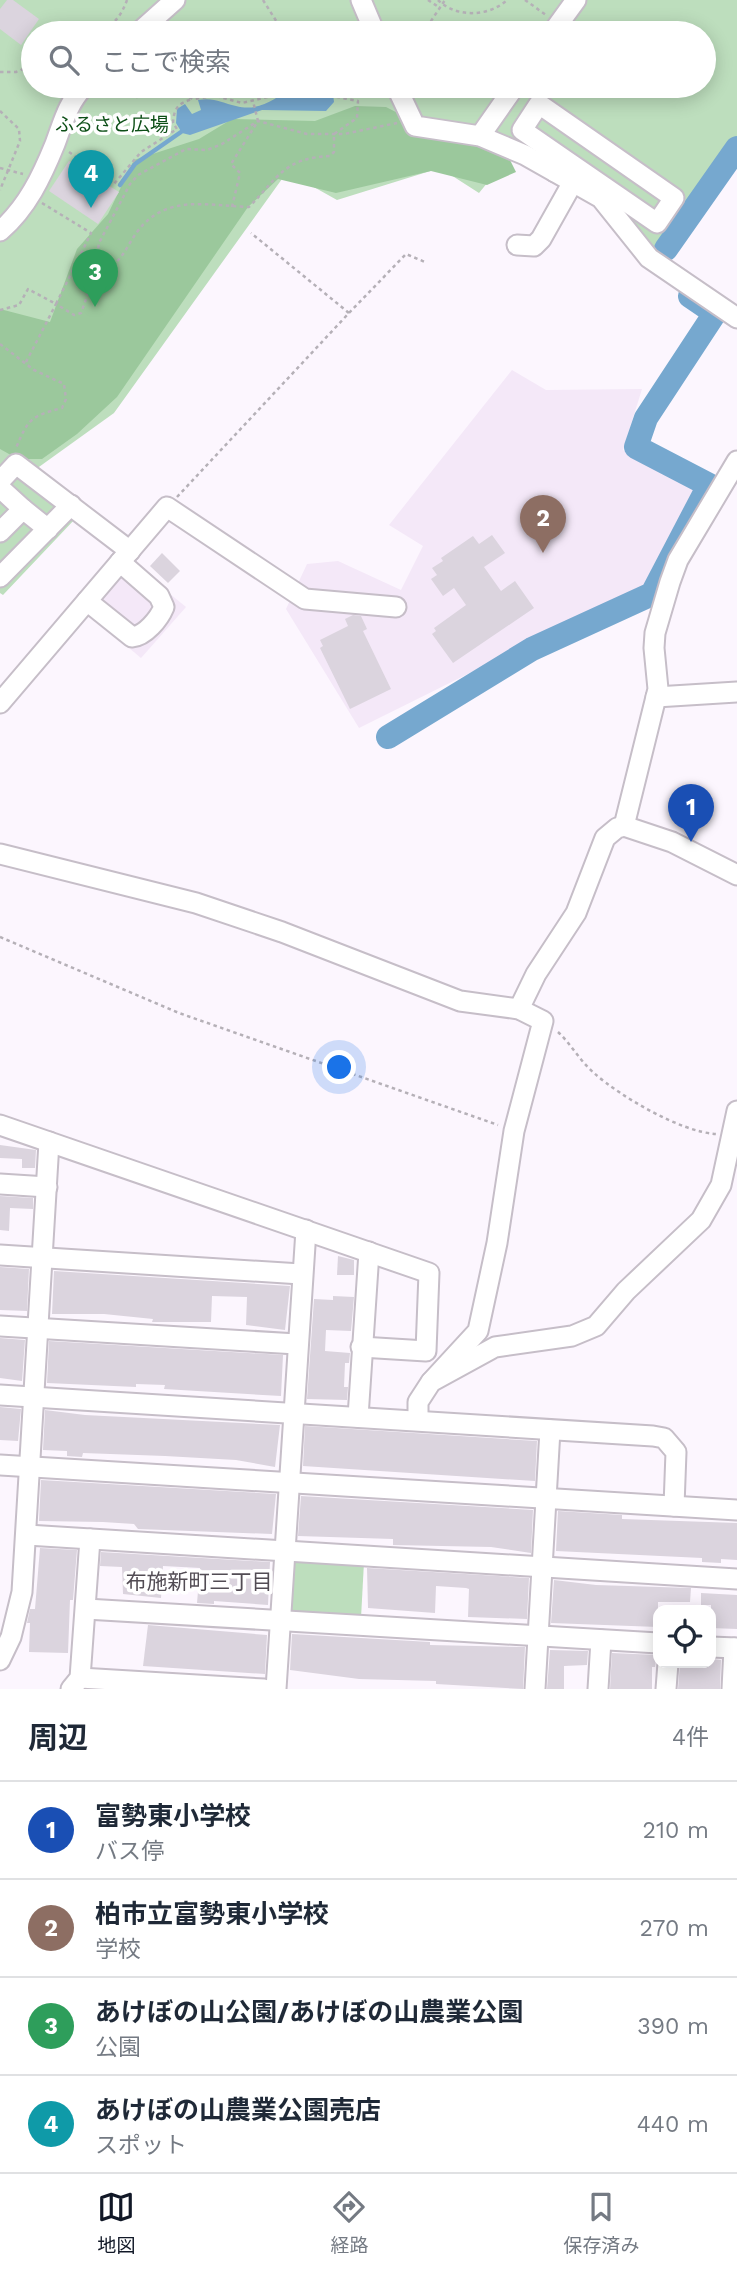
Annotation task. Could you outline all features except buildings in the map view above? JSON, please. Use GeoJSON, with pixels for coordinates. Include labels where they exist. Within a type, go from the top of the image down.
{"type":"FeatureCollection","features":[{"type":"Feature","properties":{"kind":"street"},"geometry":{"type":"LineString","coordinates":[[151,21],[175,0]]}},
{"type":"Feature","properties":{"kind":"street"},"geometry":{"type":"LineString","coordinates":[[362,0],[370,21]]}},
{"type":"Feature","properties":{"kind":"street"},"geometry":{"type":"LineString","coordinates":[[552,21],[576,0]]}},
{"type":"Feature","properties":{"kind":"street"},"geometry":{"type":"LineString","coordinates":[[0,231],[16,218],[30,195],[73,98]]}},
{"type":"Feature","properties":{"kind":"street"},"geometry":{"type":"LineString","coordinates":[[401,98],[415,126],[480,136],[559,165],[657,223],[674,198],[539,104],[522,130],[559,165],[573,182],[609,204],[649,258],[737,318]]}},
{"type":"Feature","properties":{"kind":"street"},"geometry":{"type":"LineString","coordinates":[[480,136],[507,98]]}},
{"type":"Feature","properties":{"kind":"street"},"geometry":{"type":"LineString","coordinates":[[517,245],[534,246],[541,239],[573,182]]}},
{"type":"Feature","properties":{"kind":"street"},"geometry":{"type":"LineString","coordinates":[[624,826],[656,697],[655,633],[670,582],[678,560],[737,461]]}},
{"type":"Feature","properties":{"kind":"street"},"geometry":{"type":"LineString","coordinates":[[0,481],[16,464],[71,505],[125,557],[159,596],[164,607],[142,634],[132,637],[87,601]]}},
{"type":"Feature","properties":{"kind":"street"},"geometry":{"type":"LineString","coordinates":[[0,488],[48,529]]}},
{"type":"Feature","properties":{"kind":"street"},"geometry":{"type":"LineString","coordinates":[[0,577],[71,505]]}},
{"type":"Feature","properties":{"kind":"street"},"geometry":{"type":"LineString","coordinates":[[0,703],[167,507],[305,599],[396,607]]}},
{"type":"Feature","properties":{"kind":"street"},"geometry":{"type":"LineString","coordinates":[[0,532],[23,509]]}},
{"type":"Feature","properties":{"kind":"street"},"geometry":{"type":"LineString","coordinates":[[656,697],[737,692]]}},
{"type":"Feature","properties":{"kind":"street"},"geometry":{"type":"LineString","coordinates":[[519,1009],[536,974],[576,913],[606,838],[617,828],[624,826],[672,842],[737,875]]}},
{"type":"Feature","properties":{"kind":"street"},"geometry":{"type":"LineString","coordinates":[[0,854],[196,903],[282,932],[460,1001],[519,1009],[543,1021],[514,1131],[497,1243],[478,1331],[431,1382],[418,1402],[418,1420]]}},
{"type":"Feature","properties":{"kind":"street"},"geometry":{"type":"LineString","coordinates":[[431,1382],[495,1347],[572,1336],[596,1326],[626,1291],[701,1220],[722,1185],[737,1111]]}},
{"type":"Feature","properties":{"kind":"street"},"geometry":{"type":"LineString","coordinates":[[0,1125],[429,1273],[425,1351],[361,1347]]}},
{"type":"Feature","properties":{"kind":"street"},"geometry":{"type":"LineString","coordinates":[[0,1660],[19,1611],[27,1535],[49,1142]]}},
{"type":"Feature","properties":{"kind":"street"},"geometry":{"type":"LineString","coordinates":[[0,1184],[47,1186]]}},
{"type":"Feature","properties":{"kind":"street"},"geometry":{"type":"LineString","coordinates":[[276,1689],[301,1274],[305,1265],[306,1230]]}},
{"type":"Feature","properties":{"kind":"street"},"geometry":{"type":"LineString","coordinates":[[358,1417],[369,1252]]}},
{"type":"Feature","properties":{"kind":"street"},"geometry":{"type":"LineString","coordinates":[[0,1255],[301,1274]]}},
{"type":"Feature","properties":{"kind":"street"},"geometry":{"type":"LineString","coordinates":[[0,1326],[297,1345]]}},
{"type":"Feature","properties":{"kind":"street"},"geometry":{"type":"LineString","coordinates":[[0,1395],[664,1438],[676,1452],[674,1506]]}},
{"type":"Feature","properties":{"kind":"street"},"geometry":{"type":"LineString","coordinates":[[535,1689],[550,1430]]}},
{"type":"Feature","properties":{"kind":"street"},"geometry":{"type":"LineString","coordinates":[[0,1465],[737,1510]]}},
{"type":"Feature","properties":{"kind":"street"},"geometry":{"type":"LineString","coordinates":[[27,1535],[737,1579]]}},
{"type":"Feature","properties":{"kind":"street"},"geometry":{"type":"LineString","coordinates":[[89,1539],[86,1609],[76,1683],[264,1689]]}},
{"type":"Feature","properties":{"kind":"street"},"geometry":{"type":"LineString","coordinates":[[86,1609],[653,1643]]}},
{"type":"Feature","properties":{"kind":"street"},"geometry":{"type":"LineString","coordinates":[[598,1689],[601,1640]]}},
{"type":"Feature","properties":{"kind":"street"},"geometry":{"type":"LineString","coordinates":[[716,1647],[736,1648],[732,1689]]}},
{"type":"Feature","properties":{"kind":"street"},"geometry":{"type":"LineString","coordinates":[[666,1689],[668,1668]]}},
{"type":"Feature","properties":{"kind":"path"},"geometry":{"type":"LineString","coordinates":[[117,21],[127,0]]}},
{"type":"Feature","properties":{"kind":"path"},"geometry":{"type":"LineString","coordinates":[[263,0],[277,21]]}},
{"type":"Feature","properties":{"kind":"path"},"geometry":{"type":"LineString","coordinates":[[428,0],[440,8]]}},
{"type":"Feature","properties":{"kind":"path"},"geometry":{"type":"LineString","coordinates":[[438,0],[457,11],[473,14],[489,11],[507,0]]}},
{"type":"Feature","properties":{"kind":"path"},"geometry":{"type":"LineString","coordinates":[[431,21],[445,0]]}},
{"type":"Feature","properties":{"kind":"path"},"geometry":{"type":"LineString","coordinates":[[525,0],[546,21]]}},
{"type":"Feature","properties":{"kind":"path"},"geometry":{"type":"LineString","coordinates":[[0,72],[21,70]]}},
{"type":"Feature","properties":{"kind":"path"},"geometry":{"type":"LineString","coordinates":[[55,143],[114,184],[141,152],[177,129],[173,124],[175,108],[183,102],[201,98]]}},
{"type":"Feature","properties":{"kind":"path"},"geometry":{"type":"LineString","coordinates":[[223,98],[242,103],[254,103],[267,98]]}},
{"type":"Feature","properties":{"kind":"path"},"geometry":{"type":"LineString","coordinates":[[334,134],[355,122],[358,101],[342,98]]}},
{"type":"Feature","properties":{"kind":"path"},"geometry":{"type":"LineString","coordinates":[[232,207],[240,173],[231,164],[257,121],[254,103]]}},
{"type":"Feature","properties":{"kind":"path"},"geometry":{"type":"LineString","coordinates":[[0,111],[19,129],[20,141],[11,169],[0,190]]}},
{"type":"Feature","properties":{"kind":"path"},"geometry":{"type":"LineString","coordinates":[[0,310],[19,305],[28,289],[74,315],[80,313],[88,300],[99,243],[138,175],[186,149],[207,150],[222,144],[257,121],[307,134],[334,134],[411,122]]}},
{"type":"Feature","properties":{"kind":"path"},"geometry":{"type":"LineString","coordinates":[[78,260],[110,267],[118,262],[138,231],[167,209],[190,202],[249,207],[292,162],[304,157],[330,156],[334,152],[334,134]]}},
{"type":"Feature","properties":{"kind":"path"},"geometry":{"type":"LineString","coordinates":[[0,168],[11,169]]}},
{"type":"Feature","properties":{"kind":"path"},"geometry":{"type":"LineString","coordinates":[[26,362],[91,233],[30,195]]}},
{"type":"Feature","properties":{"kind":"path"},"geometry":{"type":"LineString","coordinates":[[251,233],[349,313]]}},
{"type":"Feature","properties":{"kind":"path"},"geometry":{"type":"LineString","coordinates":[[167,507],[406,254],[425,262]]}},
{"type":"Feature","properties":{"kind":"path"},"geometry":{"type":"LineString","coordinates":[[0,344],[64,384],[66,399],[62,408],[36,414],[27,423],[15,449],[16,464]]}},
{"type":"Feature","properties":{"kind":"path"},"geometry":{"type":"LineString","coordinates":[[0,937],[179,1013],[514,1131]]}},
{"type":"Feature","properties":{"kind":"path"},"geometry":{"type":"LineString","coordinates":[[543,1021],[562,1035],[594,1073],[632,1099],[705,1133],[733,1135]]}},
{"type":"Feature","properties":{"kind":"shaded area"},"geometry":{"type":"Polygon","coordinates":[[[512,370],[546,390],[642,389],[623,450],[700,493],[649,584],[359,728],[286,609],[307,564],[338,561],[401,590],[423,546],[389,525],[512,370]]]}},
{"type":"Feature","properties":{"kind":"shaded area"},"geometry":{"type":"Polygon","coordinates":[[[133,564],[186,607],[141,658],[90,615],[133,564]]]}},
{"type":"Feature","properties":{"kind":"green space","name":"ふるさと広場"},"geometry":{"type":"Polygon","coordinates":[[[0,0],[357,0],[366,21],[21,21],[21,98],[398,98],[405,122],[510,155],[479,193],[440,168],[337,200],[287,172],[114,413],[25,477],[75,519],[3,595],[0,593],[0,0]]]}},
{"type":"Feature","properties":{"kind":"green space"},"geometry":{"type":"Polygon","coordinates":[[[369,0],[737,0],[737,140],[654,255],[606,200],[461,130],[420,117],[412,98],[716,98],[716,21],[379,21],[369,0]]]}},
{"type":"Feature","properties":{"kind":"green space"},"geometry":{"type":"Polygon","coordinates":[[[355,106],[386,107],[423,126],[505,150],[516,172],[487,185],[431,171],[336,193],[278,179],[248,207],[117,397],[77,434],[42,459],[18,459],[0,449],[0,309],[50,322],[77,249],[108,214],[134,160],[199,139],[232,119],[315,121],[355,106]]]}},
{"type":"Feature","properties":{"kind":"green space"},"geometry":{"type":"Polygon","coordinates":[[[294,1558],[364,1562],[361,1618],[291,1614],[294,1558]]]}},
{"type":"Feature","properties":{"kind":"water"},"geometry":{"type":"Polygon","coordinates":[[[334,98],[334,102],[326,111],[262,110],[190,135],[182,133],[176,123],[177,109],[185,104],[192,114],[201,110],[198,100],[252,107],[273,100],[334,98]]]}},
{"type":"Feature","properties":{"kind":"waterway"},"geometry":{"type":"LineString","coordinates":[[120,185],[135,164],[181,132]]}},
{"type":"Feature","properties":{"kind":"waterway"},"geometry":{"type":"LineString","coordinates":[[666,249],[737,148]]}},
{"type":"Feature","properties":{"kind":"waterway"},"geometry":{"type":"LineString","coordinates":[[388,737],[532,649],[652,594],[709,485],[636,447],[646,418],[715,313],[690,296]]}},
{"type":"Feature","properties":{"kind":"place","name":"あけぼの山農業公園売店"},"geometry":{"type":"Point","coordinates":[91,208]}},
{"type":"Feature","properties":{"kind":"place","name":"あけぼの山公園/あけぼの山農業公園"},"geometry":{"type":"Point","coordinates":[95,307]}},
{"type":"Feature","properties":{"kind":"place","name":"柏市立富勢東小学校"},"geometry":{"type":"Point","coordinates":[543,553]}},
{"type":"Feature","properties":{"kind":"place","name":"富勢東小学校"},"geometry":{"type":"Point","coordinates":[691,842]}},
{"type":"Feature","properties":{"kind":"district","name":"布施新町三丁目"},"geometry":{"type":"Point","coordinates":[199,1581]}}]}
